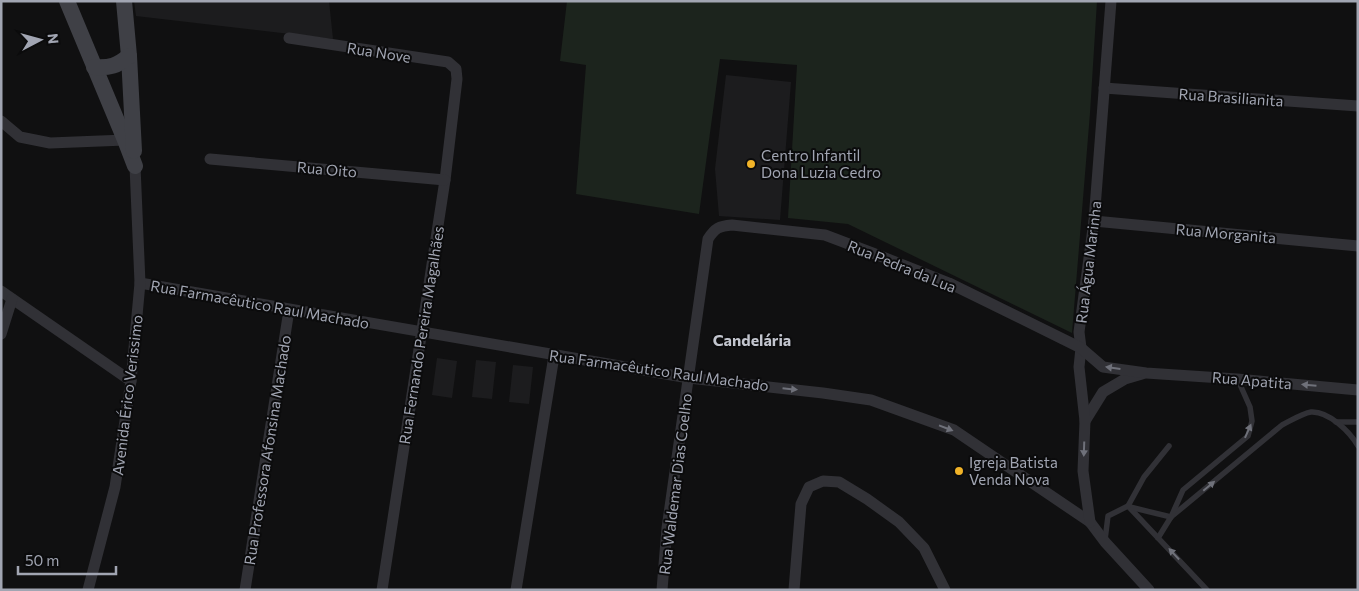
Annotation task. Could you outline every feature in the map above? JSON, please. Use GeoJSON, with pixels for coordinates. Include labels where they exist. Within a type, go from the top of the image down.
{"type":"FeatureCollection","features":[{"type":"Feature","properties":{"kind":"street"},"geometry":{"type":"LineString","coordinates":[[67,1],[135,166]]}},
{"type":"Feature","properties":{"kind":"street"},"geometry":{"type":"LineString","coordinates":[[124,1],[135,166]]}},
{"type":"Feature","properties":{"kind":"street","name":"Rua Água Marinha"},"geometry":{"type":"LineString","coordinates":[[1090,522],[1083,471],[1085,421],[1079,367],[1081,348],[1079,332],[1094,221],[1111,1]]}},
{"type":"Feature","properties":{"kind":"street","name":"Rua Nove"},"geometry":{"type":"LineString","coordinates":[[289,38],[448,62],[456,69],[457,79]]}},
{"type":"Feature","properties":{"kind":"street"},"geometry":{"type":"LineString","coordinates":[[94,68],[107,68],[119,64],[129,56]]}},
{"type":"Feature","properties":{"kind":"street","name":"Rua Fernando Pereira Magalhães"},"geometry":{"type":"LineString","coordinates":[[382,590],[445,180],[457,79]]}},
{"type":"Feature","properties":{"kind":"street","name":"Rua Brasilianita"},"geometry":{"type":"LineString","coordinates":[[1104,88],[1358,106]]}},
{"type":"Feature","properties":{"kind":"street"},"geometry":{"type":"LineString","coordinates":[[1,121],[20,137],[50,143],[125,140]]}},
{"type":"Feature","properties":{"kind":"street","name":"Rua Oito"},"geometry":{"type":"LineString","coordinates":[[210,159],[445,180]]}},
{"type":"Feature","properties":{"kind":"street","name":"Avenida Érico Verissimo"},"geometry":{"type":"LineString","coordinates":[[88,590],[115,487],[131,381],[140,283],[135,166]]}},
{"type":"Feature","properties":{"kind":"street","name":"Rua Morganita"},"geometry":{"type":"LineString","coordinates":[[1094,221],[1358,246]]}},
{"type":"Feature","properties":{"kind":"street","name":"Rua Pedra da Lua"},"geometry":{"type":"LineString","coordinates":[[713,231],[722,226],[732,225],[825,235],[949,283],[1081,348]]}},
{"type":"Feature","properties":{"kind":"street","name":"Rua Waldemar Dias Coelho"},"geometry":{"type":"LineString","coordinates":[[662,590],[667,528],[708,239],[713,231]]}},
{"type":"Feature","properties":{"kind":"street","name":"Rua Farmacêutico Raul Machado"},"geometry":{"type":"LineString","coordinates":[[140,283],[689,378],[871,400],[954,430],[1090,522],[1105,542],[1149,590]]}},
{"type":"Feature","properties":{"kind":"street"},"geometry":{"type":"LineString","coordinates":[[1,291],[131,381]]}},
{"type":"Feature","properties":{"kind":"street"},"geometry":{"type":"LineString","coordinates":[[1,334],[12,299]]}},
{"type":"Feature","properties":{"kind":"street","name":"Rua Professora Afonsina Machado"},"geometry":{"type":"LineString","coordinates":[[245,590],[289,310]]}},
{"type":"Feature","properties":{"kind":"street","name":"Rua Apatita"},"geometry":{"type":"LineString","coordinates":[[1081,348],[1103,366],[1146,373],[1237,378],[1358,390]]}},
{"type":"Feature","properties":{"kind":"street"},"geometry":{"type":"LineString","coordinates":[[516,590],[554,356]]}},
{"type":"Feature","properties":{"kind":"street","name":"Rua Apatita"},"geometry":{"type":"LineString","coordinates":[[1085,421],[1103,392],[1125,380],[1146,373]]}},
{"type":"Feature","properties":{"kind":"street"},"geometry":{"type":"LineString","coordinates":[[794,590],[801,504],[809,487],[822,481],[839,482],[899,522],[924,548],[945,590]]}},
{"type":"Feature","properties":{"kind":"lane"},"geometry":{"type":"LineString","coordinates":[[1158,538],[1171,517],[1183,490],[1248,436],[1252,421],[1250,407],[1237,378]]}},
{"type":"Feature","properties":{"kind":"lane"},"geometry":{"type":"LineString","coordinates":[[1171,517],[1282,425],[1311,412],[1329,416],[1355,435],[1358,446]]}},
{"type":"Feature","properties":{"kind":"lane"},"geometry":{"type":"LineString","coordinates":[[1336,422],[1358,422]]}},
{"type":"Feature","properties":{"kind":"lane"},"geometry":{"type":"LineString","coordinates":[[1105,542],[1108,516],[1128,506],[1144,476],[1169,446]]}},
{"type":"Feature","properties":{"kind":"lane"},"geometry":{"type":"LineString","coordinates":[[1128,506],[1171,517]]}},
{"type":"Feature","properties":{"kind":"lane"},"geometry":{"type":"LineString","coordinates":[[1128,506],[1207,590]]}},
{"type":"Feature","properties":{"kind":"shaded area"},"geometry":{"type":"Polygon","coordinates":[[[134,1],[329,1],[333,39],[136,16],[134,1]]]}},
{"type":"Feature","properties":{"kind":"shaded area"},"geometry":{"type":"Polygon","coordinates":[[[567,1],[1097,1],[1072,333],[848,224],[788,218],[797,65],[720,59],[699,214],[576,194],[586,65],[560,61],[567,1]]]}},
{"type":"Feature","properties":{"kind":"shaded area"},"geometry":{"type":"Polygon","coordinates":[[[726,75],[791,82],[780,220],[719,216],[715,169],[726,75]]]}},
{"type":"Feature","properties":{"kind":"shaded area"},"geometry":{"type":"Polygon","coordinates":[[[437,358],[457,361],[452,398],[432,395],[437,358]]]}},
{"type":"Feature","properties":{"kind":"shaded area"},"geometry":{"type":"Polygon","coordinates":[[[476,360],[496,362],[492,399],[472,397],[476,360]]]}},
{"type":"Feature","properties":{"kind":"shaded area"},"geometry":{"type":"Polygon","coordinates":[[[513,365],[533,367],[529,404],[509,402],[513,365]]]}},
{"type":"Feature","properties":{"kind":"place","name":"Centro Infantil Dona Luzia Cedro"},"geometry":{"type":"Point","coordinates":[751,164]}},
{"type":"Feature","properties":{"kind":"place","name":"Igreja Batista Venda Nova"},"geometry":{"type":"Point","coordinates":[959,471]}},
{"type":"Feature","properties":{"kind":"district","name":"Candelária"},"geometry":{"type":"Point","coordinates":[752,339]}}]}
